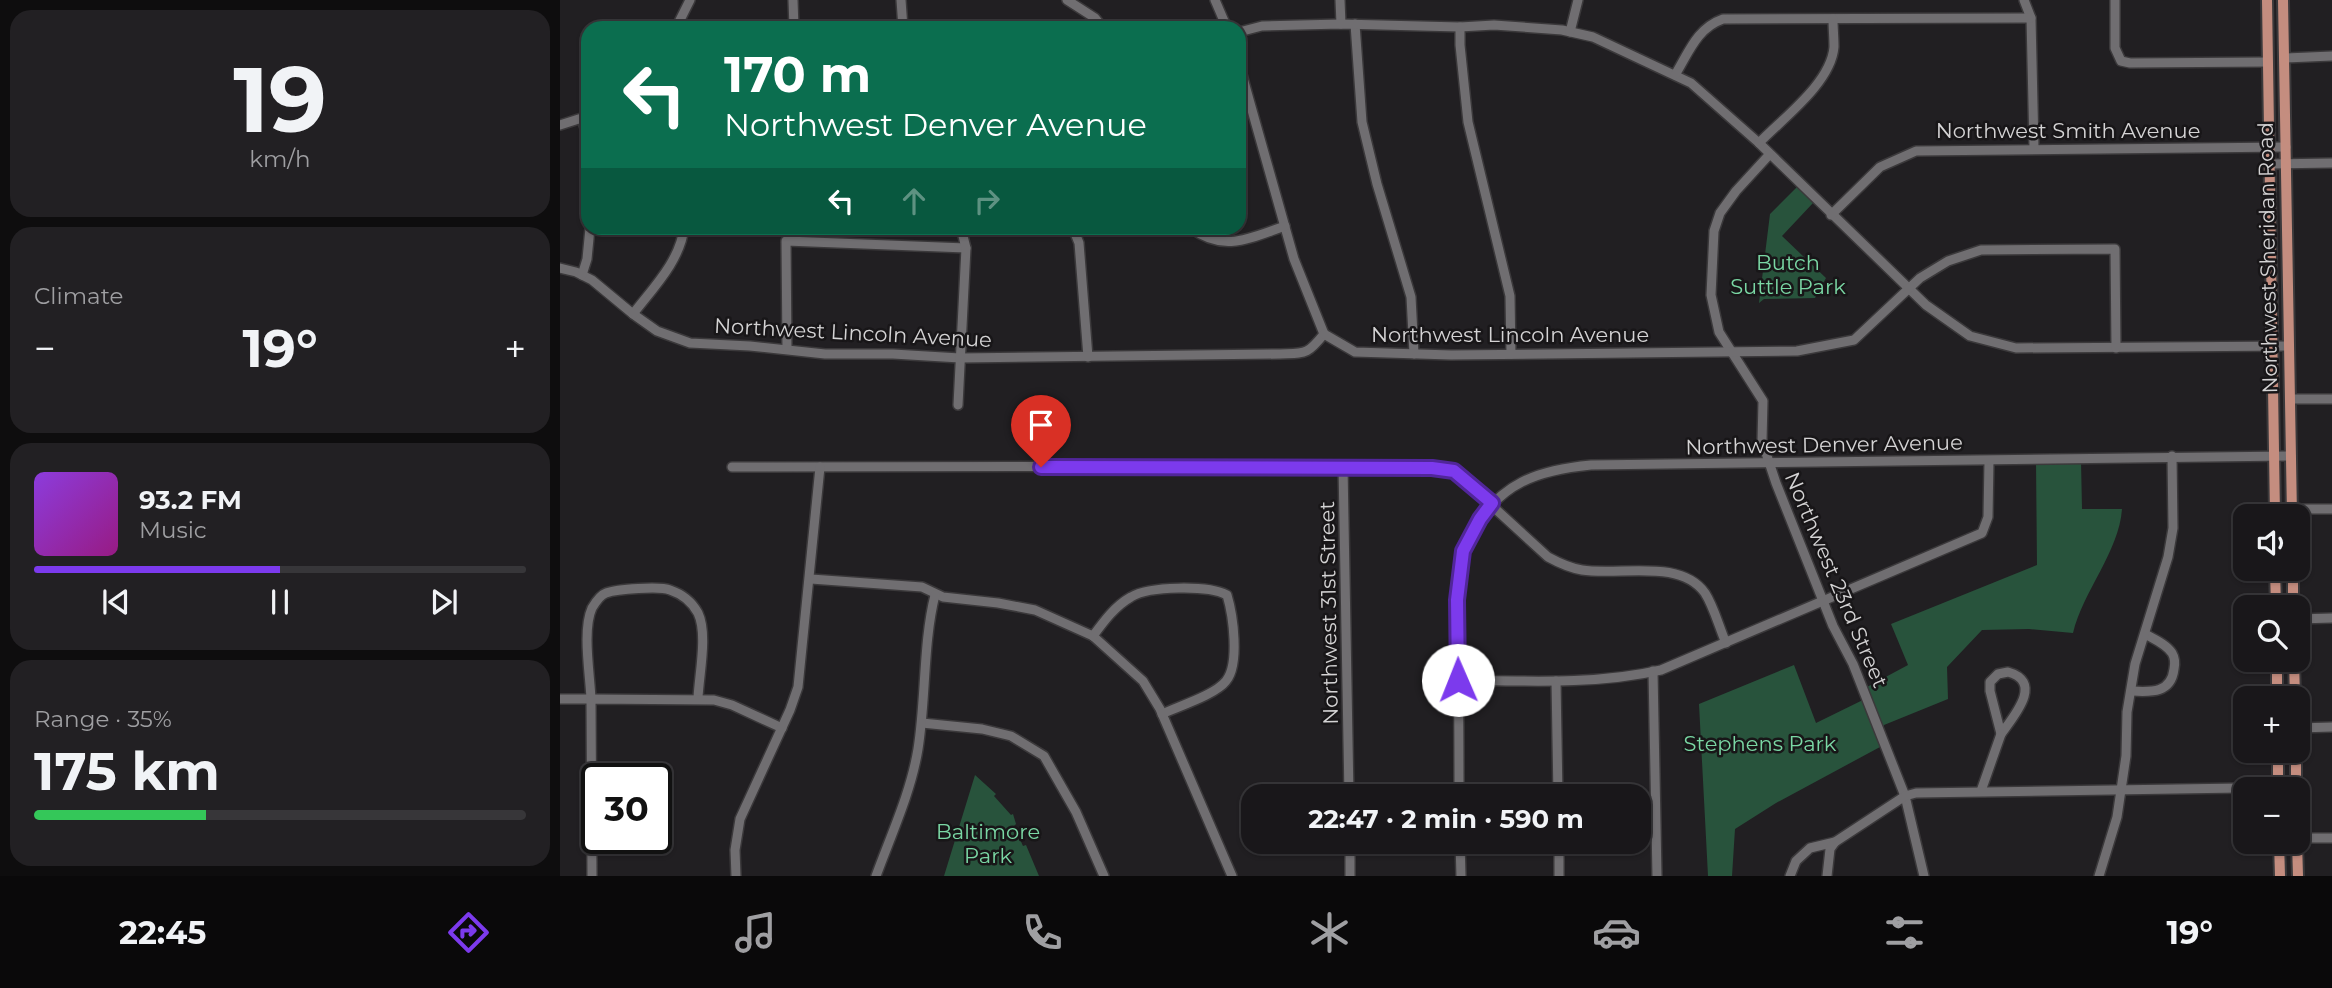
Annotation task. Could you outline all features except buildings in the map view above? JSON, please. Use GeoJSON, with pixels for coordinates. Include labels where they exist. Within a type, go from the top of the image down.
{"type":"FeatureCollection","features":[{"type":"Feature","properties":{"kind":"main road","name":"Northwest Sheridan Road"},"geometry":{"type":"LineString","coordinates":[[2267,0],[2275,504]]}},
{"type":"Feature","properties":{"kind":"main road","name":"Northwest Sheridan Road"},"geometry":{"type":"LineString","coordinates":[[2283,0],[2292,504]]}},
{"type":"Feature","properties":{"kind":"main road"},"geometry":{"type":"LineString","coordinates":[[2279,854],[2280,876]]}},
{"type":"Feature","properties":{"kind":"main road"},"geometry":{"type":"LineString","coordinates":[[2297,854],[2298,876]]}},
{"type":"Feature","properties":{"kind":"street"},"geometry":{"type":"LineString","coordinates":[[680,21],[690,0]]}},
{"type":"Feature","properties":{"kind":"street"},"geometry":{"type":"LineString","coordinates":[[793,0],[794,21]]}},
{"type":"Feature","properties":{"kind":"street"},"geometry":{"type":"LineString","coordinates":[[901,0],[902,21]]}},
{"type":"Feature","properties":{"kind":"street"},"geometry":{"type":"LineString","coordinates":[[1067,0],[1098,21]]}},
{"type":"Feature","properties":{"kind":"street"},"geometry":{"type":"LineString","coordinates":[[1215,0],[1224,21]]}},
{"type":"Feature","properties":{"kind":"street"},"geometry":{"type":"LineString","coordinates":[[1340,0],[1341,24]]}},
{"type":"Feature","properties":{"kind":"street"},"geometry":{"type":"LineString","coordinates":[[1570,32],[1578,0]]}},
{"type":"Feature","properties":{"kind":"street"},"geometry":{"type":"LineString","coordinates":[[2024,0],[2031,18],[2034,148]]}},
{"type":"Feature","properties":{"kind":"street"},"geometry":{"type":"LineString","coordinates":[[2115,0],[2117,56],[2121,61],[2268,62]]}},
{"type":"Feature","properties":{"kind":"street"},"geometry":{"type":"LineString","coordinates":[[1675,75],[1701,32],[1723,19],[2031,18]]}},
{"type":"Feature","properties":{"kind":"street"},"geometry":{"type":"LineString","coordinates":[[1759,143],[1820,82],[1834,48],[1833,19]]}},
{"type":"Feature","properties":{"kind":"street"},"geometry":{"type":"LineString","coordinates":[[1246,30],[1262,26],[1341,24],[1460,27],[1494,25],[1570,32],[1593,37],[1691,83],[1759,143],[1926,305],[1970,336],[2016,348],[2289,346]]}},
{"type":"Feature","properties":{"kind":"street"},"geometry":{"type":"LineString","coordinates":[[1355,24],[1362,122],[1410,297],[1414,354]]}},
{"type":"Feature","properties":{"kind":"street"},"geometry":{"type":"LineString","coordinates":[[1460,27],[1468,122],[1510,296],[1511,354]]}},
{"type":"Feature","properties":{"kind":"street"},"geometry":{"type":"LineString","coordinates":[[2284,58],[2332,56]]}},
{"type":"Feature","properties":{"kind":"street"},"geometry":{"type":"LineString","coordinates":[[1246,89],[1294,259],[1324,334]]}},
{"type":"Feature","properties":{"kind":"street"},"geometry":{"type":"LineString","coordinates":[[560,125],[581,118]]}},
{"type":"Feature","properties":{"kind":"street","name":"Northwest Smith Avenue"},"geometry":{"type":"LineString","coordinates":[[1831,215],[1880,167],[1916,151],[2286,147]]}},
{"type":"Feature","properties":{"kind":"street","name":"Northwest 23rd Street"},"geometry":{"type":"LineString","coordinates":[[1769,155],[1720,213],[1714,231],[1711,295],[1719,332],[1763,401],[1762,441],[1769,463],[1833,626],[1853,664],[1905,796],[1924,876]]}},
{"type":"Feature","properties":{"kind":"street"},"geometry":{"type":"LineString","coordinates":[[2269,164],[2332,163]]}},
{"type":"Feature","properties":{"kind":"street"},"geometry":{"type":"LineString","coordinates":[[1200,235],[1218,241],[1240,242],[1285,226]]}},
{"type":"Feature","properties":{"kind":"street"},"geometry":{"type":"LineString","coordinates":[[582,275],[589,235]]}},
{"type":"Feature","properties":{"kind":"street"},"geometry":{"type":"LineString","coordinates":[[633,314],[664,274],[680,246],[682,235]]}},
{"type":"Feature","properties":{"kind":"street"},"geometry":{"type":"LineString","coordinates":[[958,405],[965,248],[962,235]]}},
{"type":"Feature","properties":{"kind":"street"},"geometry":{"type":"LineString","coordinates":[[1076,235],[1079,243],[1088,357]]}},
{"type":"Feature","properties":{"kind":"street"},"geometry":{"type":"LineString","coordinates":[[787,349],[786,241],[965,248]]}},
{"type":"Feature","properties":{"kind":"street","name":"Northwest Lincoln Avenue"},"geometry":{"type":"LineString","coordinates":[[560,268],[592,280],[657,331],[690,343],[825,354],[960,358],[1305,353],[1324,334],[1355,352],[1731,352],[1797,351],[1854,340],[1920,278],[1948,261],[1981,250],[2115,249],[2116,348]]}},
{"type":"Feature","properties":{"kind":"street"},"geometry":{"type":"LineString","coordinates":[[2290,399],[2332,399]]}},
{"type":"Feature","properties":{"kind":"street"},"geometry":{"type":"LineString","coordinates":[[2099,876],[2117,817],[2135,664],[2168,557],[2173,528],[2172,456]]}},
{"type":"Feature","properties":{"kind":"street","name":"Northwest Denver Avenue"},"geometry":{"type":"LineString","coordinates":[[1492,503],[1508,488],[1543,473],[1566,467],[2291,456]]}},
{"type":"Feature","properties":{"kind":"street"},"geometry":{"type":"LineString","coordinates":[[1458,680],[1556,681],[1625,678],[1653,671],[1726,643],[1982,533],[1988,517],[1989,461]]}},
{"type":"Feature","properties":{"kind":"street","name":"Northwest 31st Street"},"geometry":{"type":"LineString","coordinates":[[1343,466],[1349,784]]}},
{"type":"Feature","properties":{"kind":"street"},"geometry":{"type":"LineString","coordinates":[[732,467],[1380,466],[1454,471],[1548,556],[1564,566],[1583,570],[1668,572],[1683,575],[1706,594],[1726,643]]}},
{"type":"Feature","properties":{"kind":"street"},"geometry":{"type":"LineString","coordinates":[[736,876],[735,849],[740,819],[798,687],[811,579],[820,467]]}},
{"type":"Feature","properties":{"kind":"street"},"geometry":{"type":"LineString","coordinates":[[1459,784],[1457,600],[1463,551],[1492,503]]}},
{"type":"Feature","properties":{"kind":"street"},"geometry":{"type":"LineString","coordinates":[[2310,511],[2332,509]]}},
{"type":"Feature","properties":{"kind":"street"},"geometry":{"type":"LineString","coordinates":[[811,579],[922,587],[935,595],[1035,610],[1093,636],[1143,681],[1163,714],[1232,876]]}},
{"type":"Feature","properties":{"kind":"street"},"geometry":{"type":"LineString","coordinates":[[1093,636],[1107,616],[1132,596],[1193,587],[1227,595],[1234,642],[1231,670],[1227,680],[1219,687],[1163,714]]}},
{"type":"Feature","properties":{"kind":"street"},"geometry":{"type":"LineString","coordinates":[[592,876],[588,625],[596,601],[606,593],[649,588],[669,589],[688,599],[698,614],[702,628],[698,698]]}},
{"type":"Feature","properties":{"kind":"street"},"geometry":{"type":"LineString","coordinates":[[876,876],[913,777],[922,723],[929,632],[935,595]]}},
{"type":"Feature","properties":{"kind":"street"},"geometry":{"type":"LineString","coordinates":[[2310,619],[2332,618]]}},
{"type":"Feature","properties":{"kind":"street"},"geometry":{"type":"LineString","coordinates":[[2131,691],[2155,692],[2165,688],[2173,675],[2174,657],[2170,651],[2145,634]]}},
{"type":"Feature","properties":{"kind":"street"},"geometry":{"type":"LineString","coordinates":[[1653,671],[1657,876]]}},
{"type":"Feature","properties":{"kind":"street"},"geometry":{"type":"LineString","coordinates":[[1981,791],[2001,734],[2025,696],[2024,681],[2008,672],[1998,674],[1990,682],[2001,734]]}},
{"type":"Feature","properties":{"kind":"street"},"geometry":{"type":"LineString","coordinates":[[1556,681],[1558,784]]}},
{"type":"Feature","properties":{"kind":"street"},"geometry":{"type":"LineString","coordinates":[[560,699],[714,700],[732,705],[782,728]]}},
{"type":"Feature","properties":{"kind":"street"},"geometry":{"type":"LineString","coordinates":[[922,723],[982,729],[1012,737],[1044,757],[1076,812],[1104,876]]}},
{"type":"Feature","properties":{"kind":"street"},"geometry":{"type":"LineString","coordinates":[[2310,728],[2332,727]]}},
{"type":"Feature","properties":{"kind":"street"},"geometry":{"type":"LineString","coordinates":[[1790,876],[1797,861],[1811,848],[1835,842],[1905,796],[1916,793],[2233,788]]}},
{"type":"Feature","properties":{"kind":"street"},"geometry":{"type":"LineString","coordinates":[[2310,839],[2332,838]]}},
{"type":"Feature","properties":{"kind":"street"},"geometry":{"type":"LineString","coordinates":[[1827,876],[1830,849],[1835,842]]}},
{"type":"Feature","properties":{"kind":"street"},"geometry":{"type":"LineString","coordinates":[[1350,854],[1350,876]]}},
{"type":"Feature","properties":{"kind":"street"},"geometry":{"type":"LineString","coordinates":[[1460,854],[1461,876]]}},
{"type":"Feature","properties":{"kind":"street"},"geometry":{"type":"LineString","coordinates":[[1559,854],[1559,876]]}},
{"type":"Feature","properties":{"kind":"green space","name":"Butch Suttle Park"},"geometry":{"type":"Polygon","coordinates":[[[1797,187],[1813,203],[1782,236],[1826,278],[1815,298],[1764,299],[1759,303],[1770,214],[1797,187]]]}},
{"type":"Feature","properties":{"kind":"green space","name":"Stephens Park"},"geometry":{"type":"Polygon","coordinates":[[[2081,461],[2082,509],[2122,509],[2114,541],[2084,602],[2073,633],[2029,629],[1982,630],[1947,667],[1948,699],[1884,725],[1880,747],[1776,803],[1735,829],[1732,876],[1708,876],[1699,704],[1794,665],[1816,723],[1871,696],[1867,687],[1908,665],[1891,624],[2037,565],[2036,462],[2081,461]]]}},
{"type":"Feature","properties":{"kind":"green space","name":"Baltimore Park"},"geometry":{"type":"Polygon","coordinates":[[[975,775],[996,794],[994,796],[1011,815],[1013,814],[1016,824],[1014,826],[1023,846],[1026,845],[1039,876],[944,876],[975,775]]]}},
{"type":"Feature","properties":{"kind":"waterway"},"geometry":{"type":"LineString","coordinates":[[781,235],[784,238]]}},
{"type":"Feature","properties":{"kind":"route"},"geometry":{"type":"LineString","coordinates":[[1041,467],[1343,466],[1454,471],[1492,503],[1463,551],[1457,600],[1458,680]]}}]}
